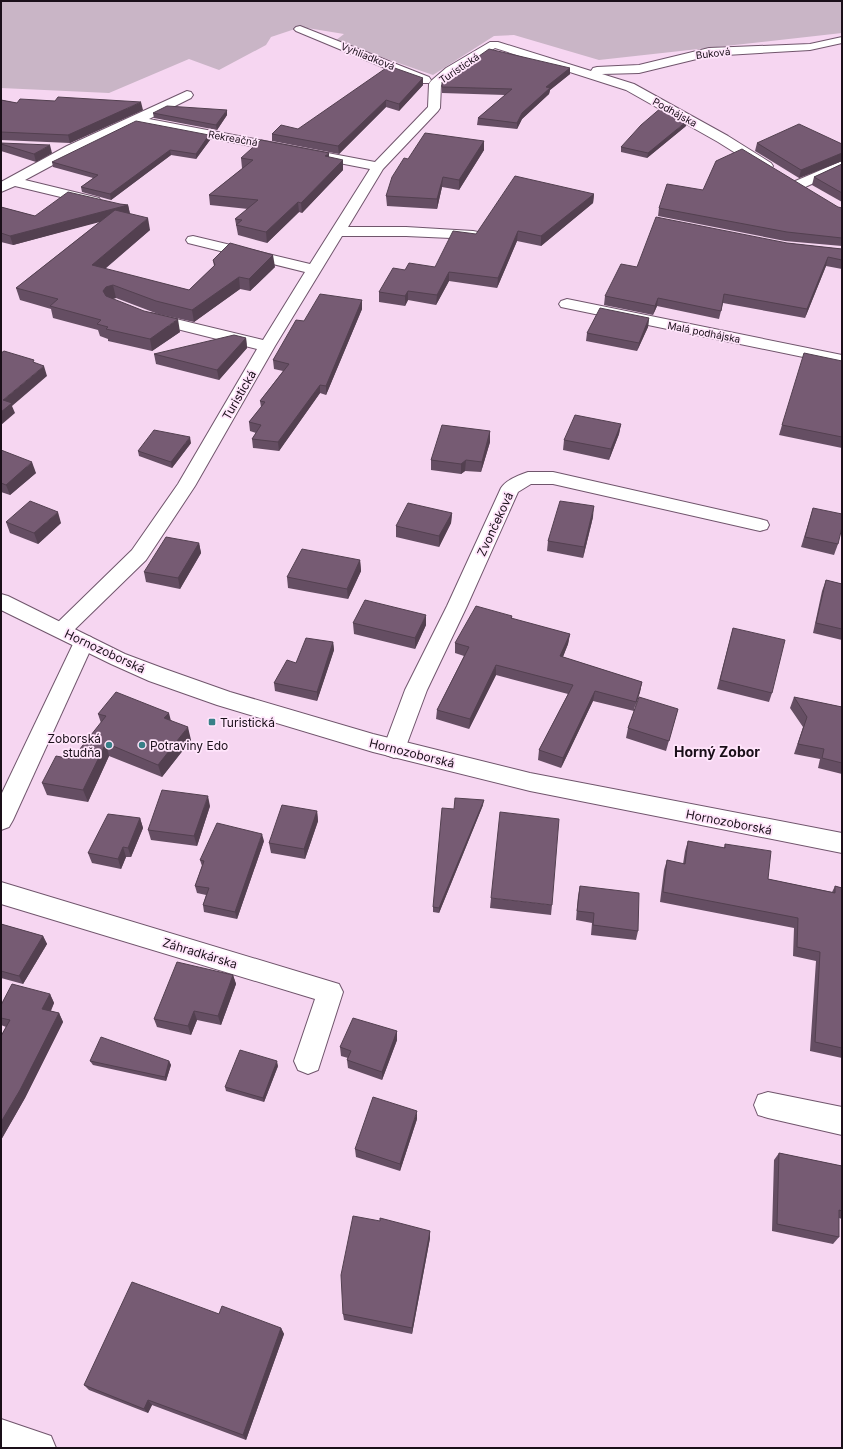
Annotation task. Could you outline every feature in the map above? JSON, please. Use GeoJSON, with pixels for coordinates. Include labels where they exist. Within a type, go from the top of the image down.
{"type":"FeatureCollection","features":[{"type":"Feature","properties":{"kind":"street","name":"Vyhliadková"},"geometry":{"type":"LineString","coordinates":[[300,29],[435,84]]}},
{"type":"Feature","properties":{"kind":"street","name":"Buková"},"geometry":{"type":"LineString","coordinates":[[584,72],[639,69],[709,52],[810,47],[842,40]]}},
{"type":"Feature","properties":{"kind":"street","name":"Turistická"},"geometry":{"type":"LineString","coordinates":[[62,630],[139,555],[186,486],[267,346],[378,167],[434,108],[435,84],[450,71],[494,44]]}},
{"type":"Feature","properties":{"kind":"street","name":"Podhájska"},"geometry":{"type":"LineString","coordinates":[[494,44],[630,86],[724,139],[810,192]]}},
{"type":"Feature","properties":{"kind":"street"},"geometry":{"type":"LineString","coordinates":[[7,185],[72,149],[187,95]]}},
{"type":"Feature","properties":{"kind":"street","name":"Rekreačná"},"geometry":{"type":"LineString","coordinates":[[136,120],[378,167]]}},
{"type":"Feature","properties":{"kind":"street"},"geometry":{"type":"LineString","coordinates":[[48,148],[72,149]]}},
{"type":"Feature","properties":{"kind":"street"},"geometry":{"type":"LineString","coordinates":[[798,185],[842,165]]}},
{"type":"Feature","properties":{"kind":"street"},"geometry":{"type":"LineString","coordinates":[[7,185],[107,205]]}},
{"type":"Feature","properties":{"kind":"street"},"geometry":{"type":"LineString","coordinates":[[339,232],[433,232],[473,235]]}},
{"type":"Feature","properties":{"kind":"street"},"geometry":{"type":"LineString","coordinates":[[194,240],[315,270]]}},
{"type":"Feature","properties":{"kind":"street","name":"Malá podhájska"},"geometry":{"type":"LineString","coordinates":[[567,304],[842,360]]}},
{"type":"Feature","properties":{"kind":"street"},"geometry":{"type":"LineString","coordinates":[[140,314],[153,319],[267,346]]}},
{"type":"Feature","properties":{"kind":"street","name":"Zvončeková"},"geometry":{"type":"LineString","coordinates":[[394,749],[416,690],[457,606],[510,488],[528,478],[553,478],[760,525]]}},
{"type":"Feature","properties":{"kind":"street","name":"Hornozoborská"},"geometry":{"type":"LineString","coordinates":[[1,601],[157,676],[225,699],[394,749],[530,782],[842,844]]}},
{"type":"Feature","properties":{"kind":"street"},"geometry":{"type":"LineString","coordinates":[[1,820],[84,642]]}},
{"type":"Feature","properties":{"kind":"street","name":"Záhradkárska"},"geometry":{"type":"LineString","coordinates":[[1,893],[330,992],[308,1061]]}},
{"type":"Feature","properties":{"kind":"street"},"geometry":{"type":"LineString","coordinates":[[768,1104],[842,1121]]}},
{"type":"Feature","properties":{"kind":"street"},"geometry":{"type":"LineString","coordinates":[[1,1435],[38,1448]]}},
{"type":"Feature","properties":{"kind":"shaded area"},"geometry":{"type":"Polygon","coordinates":[[[1,1],[842,1],[842,33],[599,60],[514,35],[494,36],[433,75],[335,41],[344,34],[301,27],[271,37],[266,45],[219,70],[189,59],[109,93],[1,88],[1,1]]]}},
{"type":"Feature","properties":{"kind":"building"},"geometry":{"type":"Polygon","coordinates":[[[489,49],[570,68],[546,87],[550,88],[522,113],[517,123],[478,118],[512,89],[442,87],[442,82],[489,49]]]}},
{"type":"Feature","properties":{"kind":"building"},"geometry":{"type":"Polygon","coordinates":[[[389,66],[423,78],[399,104],[386,100],[338,146],[272,134],[281,125],[298,129],[389,66]]]}},
{"type":"Feature","properties":{"kind":"building"},"geometry":{"type":"Polygon","coordinates":[[[58,97],[141,102],[68,135],[1,132],[1,100],[17,103],[20,99],[55,101],[58,97]]]}},
{"type":"Feature","properties":{"kind":"building"},"geometry":{"type":"Polygon","coordinates":[[[167,106],[227,110],[216,125],[153,113],[167,106]]]}},
{"type":"Feature","properties":{"kind":"building"},"geometry":{"type":"Polygon","coordinates":[[[662,107],[687,121],[648,153],[621,147],[641,125],[662,107]]]}},
{"type":"Feature","properties":{"kind":"building"},"geometry":{"type":"Polygon","coordinates":[[[136,121],[209,135],[196,154],[170,150],[110,194],[81,187],[98,175],[52,162],[136,121]]]}},
{"type":"Feature","properties":{"kind":"building"},"geometry":{"type":"Polygon","coordinates":[[[799,124],[842,144],[842,153],[801,170],[757,143],[799,124]]]}},
{"type":"Feature","properties":{"kind":"building"},"geometry":{"type":"Polygon","coordinates":[[[425,133],[484,141],[459,180],[443,177],[437,199],[386,196],[392,177],[404,158],[408,159],[425,133]]]}},
{"type":"Feature","properties":{"kind":"building"},"geometry":{"type":"Polygon","coordinates":[[[261,140],[329,153],[325,156],[343,160],[301,203],[298,202],[266,232],[236,225],[242,220],[235,219],[258,200],[209,195],[253,160],[241,158],[261,140]]]}},
{"type":"Feature","properties":{"kind":"building"},"geometry":{"type":"Polygon","coordinates":[[[1,143],[50,145],[34,154],[1,143]]]}},
{"type":"Feature","properties":{"kind":"building"},"geometry":{"type":"Polygon","coordinates":[[[742,149],[842,208],[842,238],[787,232],[659,208],[667,184],[703,190],[716,161],[742,149]]]}},
{"type":"Feature","properties":{"kind":"building"},"geometry":{"type":"Polygon","coordinates":[[[842,164],[842,193],[814,177],[842,164]]]}},
{"type":"Feature","properties":{"kind":"building"},"geometry":{"type":"Polygon","coordinates":[[[515,176],[594,194],[541,236],[518,231],[498,278],[449,272],[437,295],[408,291],[405,296],[379,292],[393,268],[405,270],[409,263],[435,267],[453,231],[476,234],[515,176]]]}},
{"type":"Feature","properties":{"kind":"building"},"geometry":{"type":"Polygon","coordinates":[[[68,192],[128,205],[10,236],[1,233],[1,207],[35,216],[68,192]]]}},
{"type":"Feature","properties":{"kind":"building"},"geometry":{"type":"Polygon","coordinates":[[[115,210],[148,218],[92,265],[189,290],[215,265],[213,260],[230,243],[273,255],[249,279],[239,277],[192,310],[156,301],[113,285],[106,287],[103,291],[106,296],[144,311],[178,319],[150,339],[106,329],[108,327],[97,324],[101,320],[50,306],[58,299],[16,288],[115,210]]]}},
{"type":"Feature","properties":{"kind":"building"},"geometry":{"type":"Polygon","coordinates":[[[656,217],[787,243],[842,249],[842,260],[828,257],[807,309],[724,294],[721,311],[658,298],[655,306],[605,296],[621,264],[637,267],[656,217]]]}},
{"type":"Feature","properties":{"kind":"building"},"geometry":{"type":"Polygon","coordinates":[[[320,294],[362,300],[326,386],[320,385],[278,442],[252,439],[261,425],[249,422],[265,402],[260,401],[289,364],[273,360],[296,320],[304,321],[320,294]]]}},
{"type":"Feature","properties":{"kind":"building"},"geometry":{"type":"Polygon","coordinates":[[[600,308],[649,318],[639,343],[587,333],[600,308]]]}},
{"type":"Feature","properties":{"kind":"building"},"geometry":{"type":"Polygon","coordinates":[[[234,335],[246,338],[217,370],[154,354],[234,335]]]}},
{"type":"Feature","properties":{"kind":"building"},"geometry":{"type":"Polygon","coordinates":[[[4,351],[34,360],[33,362],[44,366],[3,400],[12,403],[1,412],[1,353],[4,351]]]}},
{"type":"Feature","properties":{"kind":"building"},"geometry":{"type":"Polygon","coordinates":[[[804,353],[842,361],[842,437],[782,425],[804,353]]]}},
{"type":"Feature","properties":{"kind":"building"},"geometry":{"type":"Polygon","coordinates":[[[575,415],[621,424],[611,449],[564,440],[575,415]]]}},
{"type":"Feature","properties":{"kind":"building"},"geometry":{"type":"Polygon","coordinates":[[[442,425],[490,431],[482,462],[466,460],[461,464],[431,460],[442,425]]]}},
{"type":"Feature","properties":{"kind":"building"},"geometry":{"type":"Polygon","coordinates":[[[154,430],[190,437],[171,462],[138,451],[154,430]]]}},
{"type":"Feature","properties":{"kind":"building"},"geometry":{"type":"Polygon","coordinates":[[[1,450],[32,462],[6,485],[1,483],[1,450]]]}},
{"type":"Feature","properties":{"kind":"building"},"geometry":{"type":"Polygon","coordinates":[[[30,501],[58,512],[34,533],[6,522],[30,501]]]}},
{"type":"Feature","properties":{"kind":"building"},"geometry":{"type":"Polygon","coordinates":[[[560,501],[594,506],[584,547],[548,541],[560,501]]]}},
{"type":"Feature","properties":{"kind":"building"},"geometry":{"type":"Polygon","coordinates":[[[408,503],[452,513],[439,536],[396,526],[408,503]]]}},
{"type":"Feature","properties":{"kind":"building"},"geometry":{"type":"Polygon","coordinates":[[[813,508],[842,514],[842,527],[838,544],[805,537],[813,508]]]}},
{"type":"Feature","properties":{"kind":"building"},"geometry":{"type":"Polygon","coordinates":[[[166,537],[199,543],[178,578],[144,572],[166,537]]]}},
{"type":"Feature","properties":{"kind":"building"},"geometry":{"type":"Polygon","coordinates":[[[302,549],[360,560],[347,589],[287,577],[302,549]]]}},
{"type":"Feature","properties":{"kind":"building"},"geometry":{"type":"Polygon","coordinates":[[[826,580],[842,584],[842,629],[816,623],[826,580]]]}},
{"type":"Feature","properties":{"kind":"building"},"geometry":{"type":"Polygon","coordinates":[[[365,600],[426,615],[415,638],[353,623],[365,600]]]}},
{"type":"Feature","properties":{"kind":"building"},"geometry":{"type":"Polygon","coordinates":[[[476,606],[512,616],[511,618],[570,634],[560,656],[642,682],[636,702],[595,691],[563,758],[539,750],[573,685],[496,665],[470,719],[437,710],[469,647],[455,643],[476,606]]]}},
{"type":"Feature","properties":{"kind":"building"},"geometry":{"type":"Polygon","coordinates":[[[733,628],[785,640],[772,693],[720,680],[733,628]]]}},
{"type":"Feature","properties":{"kind":"building"},"geometry":{"type":"Polygon","coordinates":[[[306,638],[333,642],[317,692],[274,683],[287,660],[296,663],[306,638]]]}},
{"type":"Feature","properties":{"kind":"building"},"geometry":{"type":"Polygon","coordinates":[[[116,692],[169,713],[164,718],[188,727],[158,765],[106,743],[83,790],[42,783],[56,756],[72,759],[106,716],[98,714],[116,692]]]}},
{"type":"Feature","properties":{"kind":"building"},"geometry":{"type":"Polygon","coordinates":[[[639,697],[678,709],[669,741],[628,728],[639,697]]]}},
{"type":"Feature","properties":{"kind":"building"},"geometry":{"type":"Polygon","coordinates":[[[794,697],[842,707],[842,763],[822,758],[824,749],[798,744],[807,717],[794,697]]]}},
{"type":"Feature","properties":{"kind":"building"},"geometry":{"type":"Polygon","coordinates":[[[162,790],[208,796],[194,836],[148,830],[162,790]]]}},
{"type":"Feature","properties":{"kind":"building"},"geometry":{"type":"Polygon","coordinates":[[[455,798],[484,800],[439,908],[433,907],[442,808],[454,809],[455,798]]]}},
{"type":"Feature","properties":{"kind":"building"},"geometry":{"type":"Polygon","coordinates":[[[282,805],[317,811],[304,849],[269,843],[282,805]]]}},
{"type":"Feature","properties":{"kind":"building"},"geometry":{"type":"Polygon","coordinates":[[[500,812],[559,819],[552,905],[491,898],[500,812]]]}},
{"type":"Feature","properties":{"kind":"building"},"geometry":{"type":"Polygon","coordinates":[[[108,814],[140,818],[128,848],[123,847],[118,859],[88,853],[108,814]]]}},
{"type":"Feature","properties":{"kind":"building"},"geometry":{"type":"Polygon","coordinates":[[[217,823],[262,834],[235,912],[203,905],[209,888],[195,886],[204,861],[200,860],[217,823]]]}},
{"type":"Feature","properties":{"kind":"building"},"geometry":{"type":"Polygon","coordinates":[[[688,841],[725,848],[725,844],[771,851],[768,879],[835,893],[835,886],[842,888],[842,1048],[815,1042],[820,952],[797,947],[798,918],[663,892],[667,860],[685,864],[688,841]]]}},
{"type":"Feature","properties":{"kind":"building"},"geometry":{"type":"Polygon","coordinates":[[[580,886],[639,893],[638,931],[593,925],[594,913],[577,911],[580,886]]]}},
{"type":"Feature","properties":{"kind":"building"},"geometry":{"type":"Polygon","coordinates":[[[1,924],[43,936],[19,976],[1,971],[1,924]]]}},
{"type":"Feature","properties":{"kind":"building"},"geometry":{"type":"Polygon","coordinates":[[[177,962],[233,975],[218,1016],[194,1011],[188,1026],[154,1019],[177,962]]]}},
{"type":"Feature","properties":{"kind":"building"},"geometry":{"type":"Polygon","coordinates":[[[12,984],[50,994],[42,1009],[59,1013],[20,1090],[1,1122],[1,1036],[10,1020],[1,1018],[1,1005],[12,984]]]}},
{"type":"Feature","properties":{"kind":"building"},"geometry":{"type":"Polygon","coordinates":[[[353,1018],[397,1031],[382,1072],[347,1060],[351,1051],[340,1047],[353,1018]]]}},
{"type":"Feature","properties":{"kind":"building"},"geometry":{"type":"Polygon","coordinates":[[[101,1037],[169,1061],[165,1077],[90,1061],[101,1037]]]}},
{"type":"Feature","properties":{"kind":"building"},"geometry":{"type":"Polygon","coordinates":[[[240,1050],[277,1061],[263,1098],[225,1087],[240,1050]]]}},
{"type":"Feature","properties":{"kind":"building"},"geometry":{"type":"Polygon","coordinates":[[[373,1097],[417,1111],[400,1164],[355,1149],[373,1097]]]}},
{"type":"Feature","properties":{"kind":"building"},"geometry":{"type":"Polygon","coordinates":[[[779,1153],[842,1166],[842,1211],[839,1210],[839,1237],[777,1224],[779,1153]]]}},
{"type":"Feature","properties":{"kind":"building"},"geometry":{"type":"Polygon","coordinates":[[[353,1216],[380,1221],[380,1218],[430,1231],[412,1328],[343,1314],[341,1275],[353,1216]]]}},
{"type":"Feature","properties":{"kind":"building"},"geometry":{"type":"Polygon","coordinates":[[[132,1282],[219,1314],[222,1306],[281,1328],[243,1435],[148,1400],[144,1409],[84,1385],[132,1282]]]}},
{"type":"Feature","properties":{"kind":"place","name":"Turistická"},"geometry":{"type":"Point","coordinates":[212,722]}},
{"type":"Feature","properties":{"kind":"place","name":"Zoborská studňa"},"geometry":{"type":"Point","coordinates":[109,745]}},
{"type":"Feature","properties":{"kind":"place","name":"Potraviny Edo"},"geometry":{"type":"Point","coordinates":[142,745]}},
{"type":"Feature","properties":{"kind":"district","name":"Horný Zobor"},"geometry":{"type":"Point","coordinates":[717,751]}}]}
